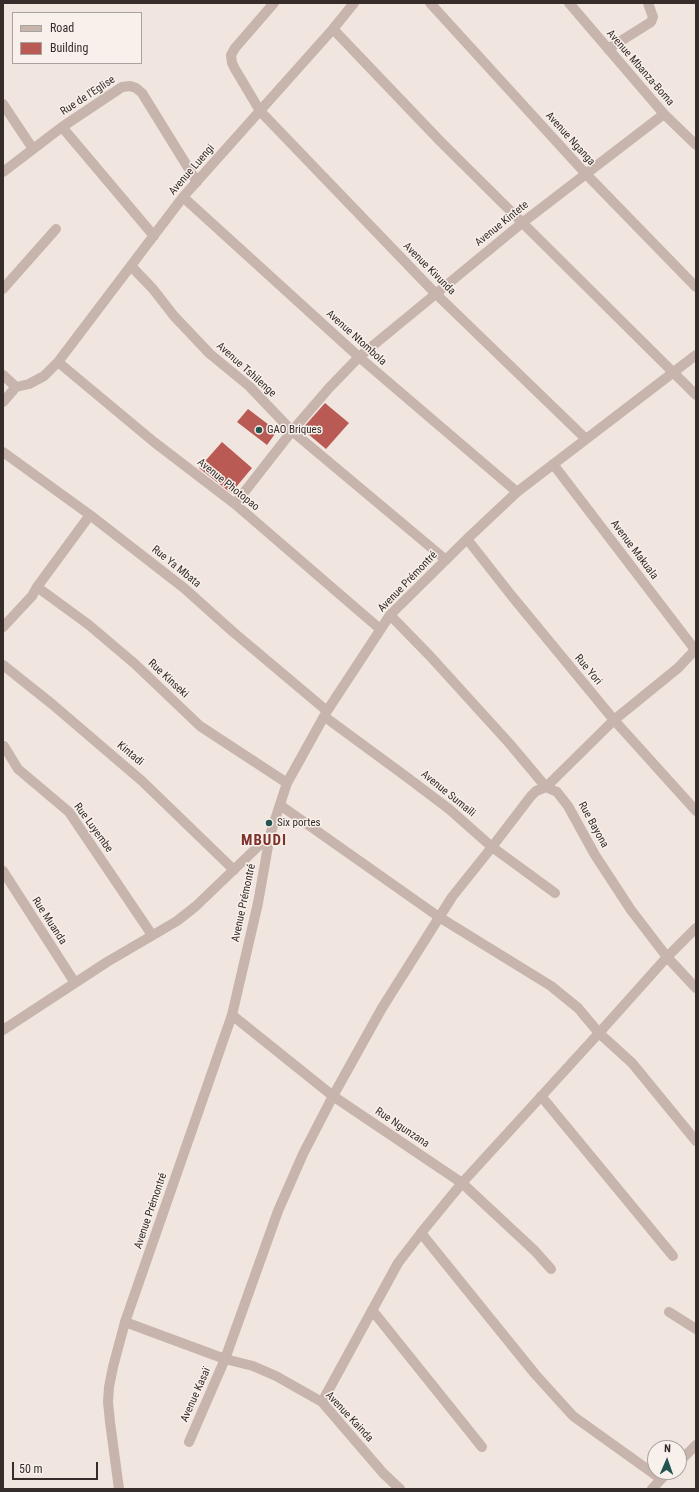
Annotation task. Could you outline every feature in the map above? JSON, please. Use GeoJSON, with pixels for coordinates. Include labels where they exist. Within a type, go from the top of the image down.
{"type":"FeatureCollection","features":[{"type":"Feature","properties":{"kind":"street","name":"Avenue Kivunda"},"geometry":{"type":"LineString","coordinates":[[274,3],[235,48],[232,55],[232,63],[260,111],[435,293],[586,439]]}},
{"type":"Feature","properties":{"kind":"street","name":"Avenue Luengi"},"geometry":{"type":"LineString","coordinates":[[16,387],[30,384],[44,376],[58,362],[183,197],[333,29],[354,3]]}},
{"type":"Feature","properties":{"kind":"street","name":"Avenue Nganga"},"geometry":{"type":"LineString","coordinates":[[430,3],[585,173],[696,287]]}},
{"type":"Feature","properties":{"kind":"street","name":"Avenue Mbanza-Boma"},"geometry":{"type":"LineString","coordinates":[[569,3],[664,114],[696,145]]}},
{"type":"Feature","properties":{"kind":"street"},"geometry":{"type":"LineString","coordinates":[[608,49],[651,22],[653,17],[648,3]]}},
{"type":"Feature","properties":{"kind":"street"},"geometry":{"type":"LineString","coordinates":[[333,29],[440,141],[696,395]]}},
{"type":"Feature","properties":{"kind":"street","name":"Rue de l'Eglise"},"geometry":{"type":"LineString","coordinates":[[3,172],[62,127],[122,87],[130,86],[136,88],[142,93],[197,182]]}},
{"type":"Feature","properties":{"kind":"street"},"geometry":{"type":"LineString","coordinates":[[3,104],[33,149]]}},
{"type":"Feature","properties":{"kind":"street","name":"Avenue Kintete"},"geometry":{"type":"LineString","coordinates":[[235,504],[292,431],[329,388],[359,357],[522,223],[585,173],[664,114]]}},
{"type":"Feature","properties":{"kind":"street"},"geometry":{"type":"LineString","coordinates":[[62,127],[154,236]]}},
{"type":"Feature","properties":{"kind":"street","name":"Avenue Ntombola"},"geometry":{"type":"LineString","coordinates":[[183,197],[359,357],[518,492]]}},
{"type":"Feature","properties":{"kind":"street"},"geometry":{"type":"LineString","coordinates":[[3,289],[56,229]]}},
{"type":"Feature","properties":{"kind":"street","name":"Avenue Tshilenge"},"geometry":{"type":"LineString","coordinates":[[131,266],[153,289],[174,316],[210,354],[249,386],[292,431],[446,560]]}},
{"type":"Feature","properties":{"kind":"street","name":"Avenue Prémontré"},"geometry":{"type":"LineString","coordinates":[[119,1489],[108,1402],[113,1367],[125,1322],[232,1016],[258,903],[270,835],[287,783],[326,714],[390,615],[467,539],[518,492],[696,355]]}},
{"type":"Feature","properties":{"kind":"street","name":"Avenue Photopao"},"geometry":{"type":"LineString","coordinates":[[58,362],[154,442],[235,504],[380,629]]}},
{"type":"Feature","properties":{"kind":"street"},"geometry":{"type":"LineString","coordinates":[[3,375],[16,387],[3,402]]}},
{"type":"Feature","properties":{"kind":"street","name":"Rue Ya Mbata"},"geometry":{"type":"LineString","coordinates":[[3,452],[90,515],[184,588],[326,714]]}},
{"type":"Feature","properties":{"kind":"street","name":"Avenue Makuala"},"geometry":{"type":"LineString","coordinates":[[553,464],[696,650]]}},
{"type":"Feature","properties":{"kind":"street"},"geometry":{"type":"LineString","coordinates":[[3,627],[32,596],[90,515]]}},
{"type":"Feature","properties":{"kind":"street","name":"Rue Yori"},"geometry":{"type":"LineString","coordinates":[[467,539],[614,720],[696,811]]}},
{"type":"Feature","properties":{"kind":"street","name":"Rue Kinseki"},"geometry":{"type":"LineString","coordinates":[[37,587],[101,635],[135,664],[200,726],[287,783]]}},
{"type":"Feature","properties":{"kind":"street","name":"Rue Bayona"},"geometry":{"type":"LineString","coordinates":[[390,615],[430,656],[546,787],[557,792],[568,806],[595,854],[623,898],[667,957],[696,988]]}},
{"type":"Feature","properties":{"kind":"street","name":"Avenue Kasaï"},"geometry":{"type":"LineString","coordinates":[[189,1442],[225,1359],[278,1211],[302,1154],[382,1008],[452,897],[531,796],[536,791],[546,787],[614,720],[678,668],[696,650]]}},
{"type":"Feature","properties":{"kind":"street","name":"Kintadi"},"geometry":{"type":"LineString","coordinates":[[3,664],[142,781],[234,870]]}},
{"type":"Feature","properties":{"kind":"street","name":"Avenue Sumaili"},"geometry":{"type":"LineString","coordinates":[[326,714],[449,809],[492,847],[555,893]]}},
{"type":"Feature","properties":{"kind":"street","name":"Rue Luyembe"},"geometry":{"type":"LineString","coordinates":[[4,746],[18,769],[69,812],[152,935]]}},
{"type":"Feature","properties":{"kind":"street"},"geometry":{"type":"LineString","coordinates":[[280,805],[439,918],[551,986],[578,1008],[599,1033],[632,1063],[696,1141]]}},
{"type":"Feature","properties":{"kind":"street"},"geometry":{"type":"LineString","coordinates":[[3,1030],[75,983],[177,921],[196,906],[270,835]]}},
{"type":"Feature","properties":{"kind":"street","name":"Rue Muanda"},"geometry":{"type":"LineString","coordinates":[[3,871],[75,983]]}},
{"type":"Feature","properties":{"kind":"street"},"geometry":{"type":"LineString","coordinates":[[322,1402],[398,1263],[421,1233],[462,1183],[667,957],[696,928]]}},
{"type":"Feature","properties":{"kind":"street","name":"Rue Ngunzana"},"geometry":{"type":"LineString","coordinates":[[232,1016],[333,1096],[462,1183],[535,1251],[551,1269]]}},
{"type":"Feature","properties":{"kind":"street"},"geometry":{"type":"LineString","coordinates":[[541,1096],[673,1256]]}},
{"type":"Feature","properties":{"kind":"street"},"geometry":{"type":"LineString","coordinates":[[421,1233],[535,1374],[572,1416],[647,1464]]}},
{"type":"Feature","properties":{"kind":"street"},"geometry":{"type":"LineString","coordinates":[[372,1310],[482,1447]]}},
{"type":"Feature","properties":{"kind":"street"},"geometry":{"type":"LineString","coordinates":[[669,1312],[696,1329]]}},
{"type":"Feature","properties":{"kind":"street","name":"Avenue Kainda"},"geometry":{"type":"LineString","coordinates":[[125,1322],[225,1359],[253,1366],[276,1376],[322,1402],[383,1473],[400,1489]]}},
{"type":"Feature","properties":{"kind":"street"},"geometry":{"type":"LineString","coordinates":[[687,1454],[696,1445]]}},
{"type":"Feature","properties":{"kind":"street"},"geometry":{"type":"LineString","coordinates":[[652,1489],[661,1480]]}},
{"type":"Feature","properties":{"kind":"building"},"geometry":{"type":"Polygon","coordinates":[[[325,403],[349,423],[326,449],[302,429],[325,403]]]}},
{"type":"Feature","properties":{"kind":"building"},"geometry":{"type":"Polygon","coordinates":[[[248,409],[277,431],[267,445],[237,422],[248,409]]]}},
{"type":"Feature","properties":{"kind":"building"},"geometry":{"type":"Polygon","coordinates":[[[222,442],[252,468],[231,493],[199,468],[222,442]]]}},
{"type":"Feature","properties":{"kind":"place","name":"GAO Briques"},"geometry":{"type":"Point","coordinates":[259,430]}},
{"type":"Feature","properties":{"kind":"place","name":"Six portes"},"geometry":{"type":"Point","coordinates":[269,823]}},
{"type":"Feature","properties":{"kind":"district","name":"MBUDI"},"geometry":{"type":"Point","coordinates":[264,841]}}]}
